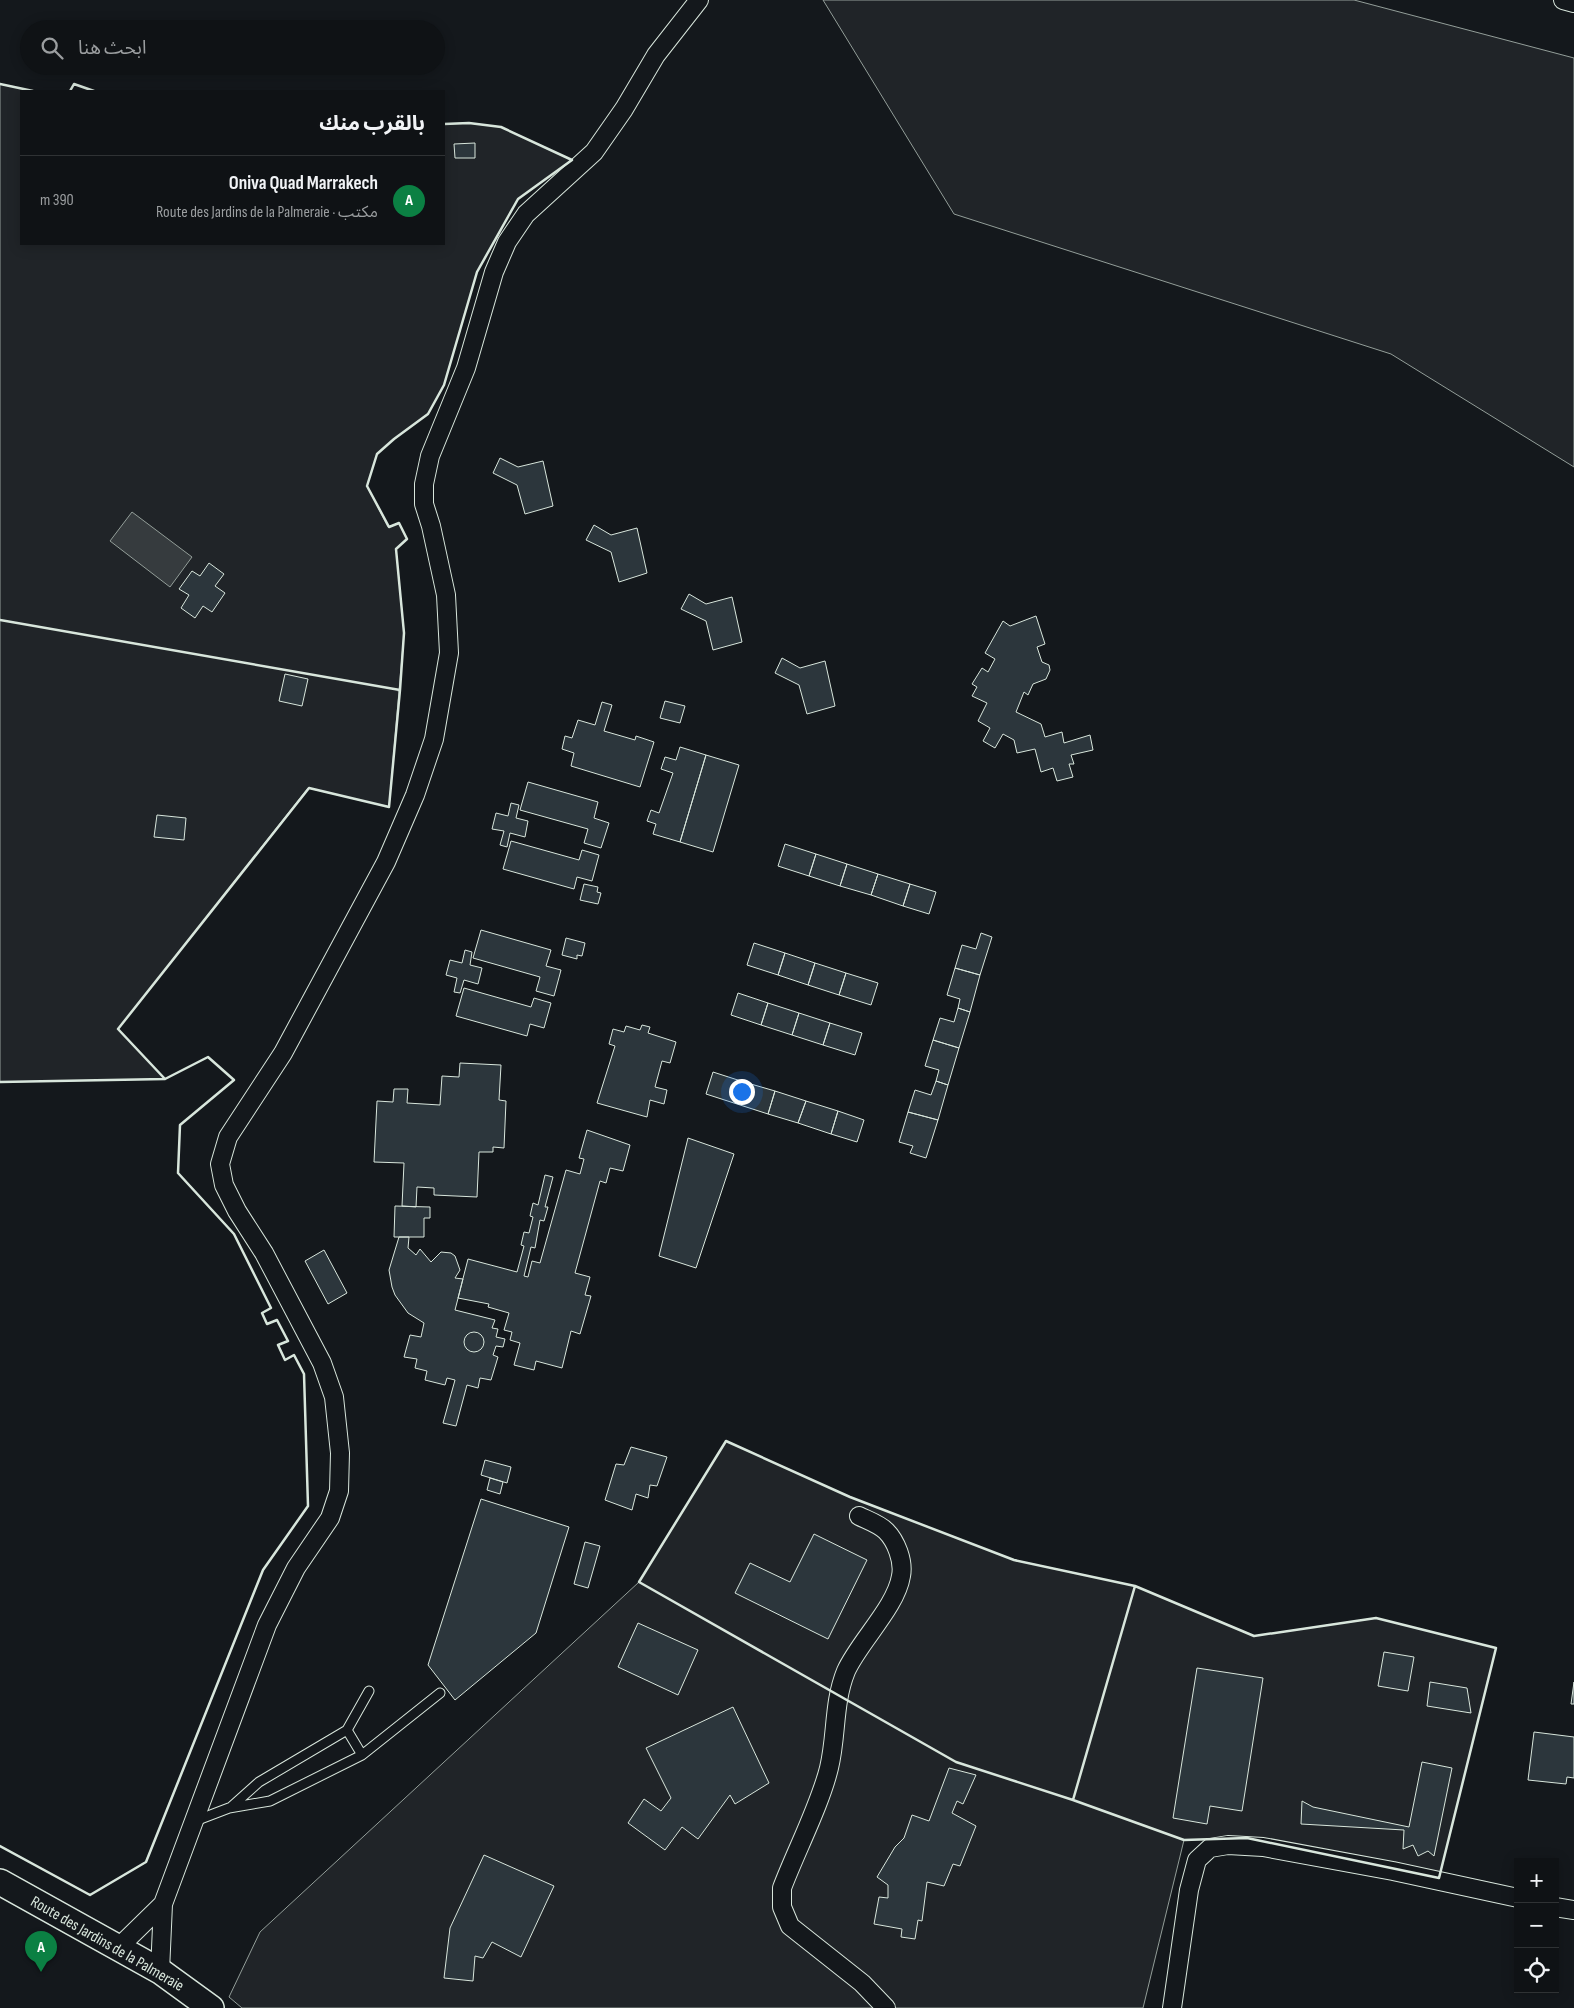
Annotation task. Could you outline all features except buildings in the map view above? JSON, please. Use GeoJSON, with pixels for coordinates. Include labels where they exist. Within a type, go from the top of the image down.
{"type":"FeatureCollection","features":[{"type":"Feature","properties":{"kind":"street"},"geometry":{"type":"LineString","coordinates":[[160,1971],[163,1904],[279,1598],[296,1568],[330,1518],[339,1491],[340,1453],[334,1397],[322,1363],[264,1253],[236,1211],[224,1185],[220,1164],[228,1137],[283,1053],[386,862],[415,795],[434,739],[449,653],[446,595],[431,526],[424,504],[424,484],[430,456],[466,368],[494,272],[507,242],[526,214],[594,152],[624,109],[656,55],[700,0]]}},
{"type":"Feature","properties":{"kind":"street"},"geometry":{"type":"LineString","coordinates":[[1563,0],[1574,3]]}},
{"type":"Feature","properties":{"kind":"street"},"geometry":{"type":"LineString","coordinates":[[859,1516],[885,1530],[896,1546],[900,1558],[901,1576],[893,1596],[847,1669],[838,1694],[833,1744],[828,1769],[782,1888],[782,1908],[790,1926],[862,1983],[886,2008]]}},
{"type":"Feature","properties":{"kind":"street"},"geometry":{"type":"LineString","coordinates":[[1172,2008],[1189,1890],[1197,1860],[1210,1848],[1228,1845],[1263,1847],[1394,1871],[1514,1897]]}},
{"type":"Feature","properties":{"kind":"street","name":"Route des Jardins de la Palmeraie"},"geometry":{"type":"LineString","coordinates":[[0,1882],[160,1971],[211,2008]]}},
{"type":"Feature","properties":{"kind":"street"},"geometry":{"type":"LineString","coordinates":[[119,1947],[163,1904]]}},
{"type":"Feature","properties":{"kind":"street"},"geometry":{"type":"LineString","coordinates":[[1559,1908],[1574,1910]]}},
{"type":"Feature","properties":{"kind":"lane"},"geometry":{"type":"LineString","coordinates":[[229,1808],[259,1782],[347,1730],[369,1691]]}},
{"type":"Feature","properties":{"kind":"lane"},"geometry":{"type":"LineString","coordinates":[[194,1821],[229,1808],[270,1801],[362,1755],[440,1693]]}},
{"type":"Feature","properties":{"kind":"lane"},"geometry":{"type":"LineString","coordinates":[[347,1730],[362,1755]]}},
{"type":"Feature","properties":{"kind":"shaded area"},"geometry":{"type":"Polygon","coordinates":[[[823,0],[1354,0],[1574,58],[1574,467],[1391,354],[954,214],[823,0]]]}},
{"type":"Feature","properties":{"kind":"shaded area"},"geometry":{"type":"Polygon","coordinates":[[[0,84],[28,90],[20,90],[20,245],[445,245],[445,124],[469,123],[501,127],[572,160],[518,199],[477,272],[444,385],[428,414],[377,454],[367,486],[388,527],[399,523],[407,539],[396,549],[404,633],[389,807],[308,788],[118,1029],[165,1079],[0,1082],[0,84]]]}},
{"type":"Feature","properties":{"kind":"shaded area"},"geometry":{"type":"Polygon","coordinates":[[[132,512],[192,557],[170,587],[110,541],[132,512]]]}},
{"type":"Feature","properties":{"kind":"shaded area"},"geometry":{"type":"Polygon","coordinates":[[[726,1441],[850,1497],[1014,1560],[1135,1586],[1254,1636],[1376,1618],[1496,1648],[1439,1878],[1247,1838],[1184,1840],[1143,2008],[242,2008],[229,1997],[260,1932],[639,1582],[726,1441]]]}},
{"type":"Feature","properties":{"kind":"wall"},"geometry":{"type":"LineString","coordinates":[[0,84],[28,90]]}},
{"type":"Feature","properties":{"kind":"wall"},"geometry":{"type":"LineString","coordinates":[[71,90],[74,84],[91,90]]}},
{"type":"Feature","properties":{"kind":"wall"},"geometry":{"type":"LineString","coordinates":[[0,620],[400,690],[404,633],[396,549],[407,539],[399,523],[389,527],[367,486],[377,454],[428,414],[444,385],[477,272],[518,199],[572,160],[501,127],[469,123],[445,124]]}},
{"type":"Feature","properties":{"kind":"wall"},"geometry":{"type":"LineString","coordinates":[[0,1082],[165,1079],[118,1029],[309,788],[389,807],[400,690],[398,690]]}},
{"type":"Feature","properties":{"kind":"wall"},"geometry":{"type":"LineString","coordinates":[[0,1846],[90,1895],[146,1862],[263,1570],[308,1506],[304,1374],[294,1355],[285,1360],[278,1345],[288,1341],[277,1320],[267,1324],[262,1313],[271,1308],[234,1234],[178,1173],[180,1125],[234,1080],[208,1057],[165,1079]]}},
{"type":"Feature","properties":{"kind":"wall"},"geometry":{"type":"LineString","coordinates":[[726,1441],[850,1497],[1014,1560],[1135,1586],[1073,1800],[956,1762],[639,1582],[726,1441]]}},
{"type":"Feature","properties":{"kind":"wall"},"geometry":{"type":"LineString","coordinates":[[1135,1586],[1254,1636],[1376,1618],[1496,1648],[1439,1878],[1247,1838],[1184,1840],[1073,1800],[1135,1586]]}},
{"type":"Feature","properties":{"kind":"place","name":"Oniva Quad Marrakech"},"geometry":{"type":"Point","coordinates":[41,1972]}}]}
